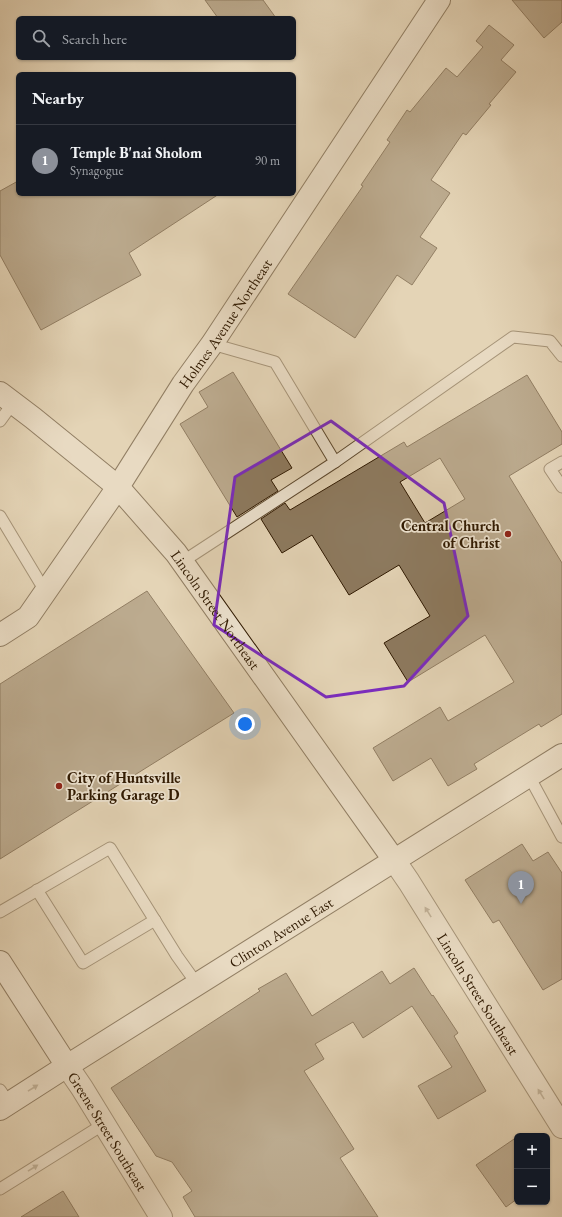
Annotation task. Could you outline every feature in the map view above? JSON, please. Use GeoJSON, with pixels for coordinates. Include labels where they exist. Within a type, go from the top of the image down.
{"type":"FeatureCollection","features":[{"type":"Feature","properties":{"kind":"street","name":"Holmes Avenue Northeast"},"geometry":{"type":"LineString","coordinates":[[0,635],[28,617],[118,487],[183,384],[212,344],[439,0]]}},
{"type":"Feature","properties":{"kind":"street","name":"Lincoln Street Northeast"},"geometry":{"type":"LineString","coordinates":[[6,398],[118,487],[182,562],[394,860]]}},
{"type":"Feature","properties":{"kind":"street","name":"Clinton Avenue East"},"geometry":{"type":"LineString","coordinates":[[3,1100],[67,1066],[562,755]]}},
{"type":"Feature","properties":{"kind":"street","name":"Lincoln Street Southeast"},"geometry":{"type":"LineString","coordinates":[[394,860],[562,1127]]}},
{"type":"Feature","properties":{"kind":"street","name":"Greene Street Southeast"},"geometry":{"type":"LineString","coordinates":[[0,962],[104,1124],[161,1217]]}},
{"type":"Feature","properties":{"kind":"lane"},"geometry":{"type":"LineString","coordinates":[[182,562],[334,462],[513,337],[550,341],[562,356]]}},
{"type":"Feature","properties":{"kind":"lane"},"geometry":{"type":"LineString","coordinates":[[212,344],[275,362],[334,462]]}},
{"type":"Feature","properties":{"kind":"lane"},"geometry":{"type":"LineString","coordinates":[[0,421],[6,398]]}},
{"type":"Feature","properties":{"kind":"lane"},"geometry":{"type":"LineString","coordinates":[[562,462],[550,469],[562,487]]}},
{"type":"Feature","properties":{"kind":"lane"},"geometry":{"type":"LineString","coordinates":[[0,516],[46,591]]}},
{"type":"Feature","properties":{"kind":"lane"},"geometry":{"type":"LineString","coordinates":[[529,776],[562,837]]}},
{"type":"Feature","properties":{"kind":"lane"},"geometry":{"type":"LineString","coordinates":[[0,912],[110,848],[177,956],[197,984]]}},
{"type":"Feature","properties":{"kind":"lane"},"geometry":{"type":"LineString","coordinates":[[37,890],[82,963],[155,920]]}},
{"type":"Feature","properties":{"kind":"lane"},"geometry":{"type":"LineString","coordinates":[[0,1189],[104,1124]]}},
{"type":"Feature","properties":{"kind":"highlighted area"},"geometry":{"type":"Polygon","coordinates":[[[331,421],[444,503],[468,616],[404,686],[326,697],[214,625],[235,477],[331,421]]]}},
{"type":"Feature","properties":{"kind":"building"},"geometry":{"type":"Polygon","coordinates":[[[205,0],[263,0],[275,16],[217,16],[205,0]]]}},
{"type":"Feature","properties":{"kind":"building"},"geometry":{"type":"Polygon","coordinates":[[[512,0],[562,0],[562,22],[544,38],[512,0]]]}},
{"type":"Feature","properties":{"kind":"building"},"geometry":{"type":"Polygon","coordinates":[[[489,25],[514,45],[501,60],[516,72],[489,104],[491,105],[466,135],[463,133],[431,180],[450,193],[420,237],[437,248],[412,285],[397,275],[355,338],[288,294],[363,186],[361,185],[390,142],[387,140],[407,110],[410,112],[446,68],[457,77],[483,47],[476,41],[489,25]]]}},
{"type":"Feature","properties":{"kind":"building"},"geometry":{"type":"Polygon","coordinates":[[[16,182],[16,196],[216,196],[129,253],[141,275],[41,330],[0,255],[0,191],[16,182]]]}},
{"type":"Feature","properties":{"kind":"building"},"geometry":{"type":"Polygon","coordinates":[[[233,372],[292,468],[271,480],[278,491],[237,517],[180,424],[208,407],[199,392],[233,372]]]}},
{"type":"Feature","properties":{"kind":"building"},"geometry":{"type":"Polygon","coordinates":[[[527,375],[562,432],[562,444],[509,476],[562,563],[562,714],[541,727],[539,724],[474,764],[477,769],[448,786],[431,758],[393,781],[373,748],[440,707],[448,721],[514,682],[485,635],[408,682],[384,643],[430,616],[399,565],[349,595],[312,535],[282,553],[261,519],[285,503],[290,510],[404,442],[407,447],[527,375]],[[440,458],[400,482],[425,523],[465,499],[440,458]]]}},
{"type":"Feature","properties":{"kind":"building","name":"City of Huntsville Parking Garage D"},"geometry":{"type":"Polygon","coordinates":[[[147,591],[234,713],[0,859],[0,684],[147,591]]]}},
{"type":"Feature","properties":{"kind":"building"},"geometry":{"type":"Polygon","coordinates":[[[522,844],[533,861],[548,852],[562,873],[562,979],[543,990],[499,920],[493,923],[465,880],[522,844]]]}},
{"type":"Feature","properties":{"kind":"building"},"geometry":{"type":"Polygon","coordinates":[[[414,968],[458,1033],[454,1036],[486,1091],[438,1119],[418,1086],[452,1067],[412,1006],[363,1038],[353,1022],[315,1044],[324,1059],[304,1071],[354,1149],[340,1158],[378,1217],[195,1217],[183,1197],[192,1191],[172,1162],[156,1156],[111,1088],[260,991],[258,989],[286,973],[312,1016],[382,971],[390,984],[414,968]]]}},
{"type":"Feature","properties":{"kind":"building"},"geometry":{"type":"Polygon","coordinates":[[[514,1139],[514,1201],[506,1207],[476,1165],[514,1139]]]}},
{"type":"Feature","properties":{"kind":"building"},"geometry":{"type":"Polygon","coordinates":[[[63,1191],[79,1217],[21,1217],[63,1191]]]}},
{"type":"Feature","properties":{"kind":"place","name":"Central Church of Christ"},"geometry":{"type":"Point","coordinates":[508,534]}},
{"type":"Feature","properties":{"kind":"place","name":"City of Huntsville Parking Garage D"},"geometry":{"type":"Point","coordinates":[59,786]}},
{"type":"Feature","properties":{"kind":"place","name":"Temple B'nai Sholom"},"geometry":{"type":"Point","coordinates":[521,904]}}]}
